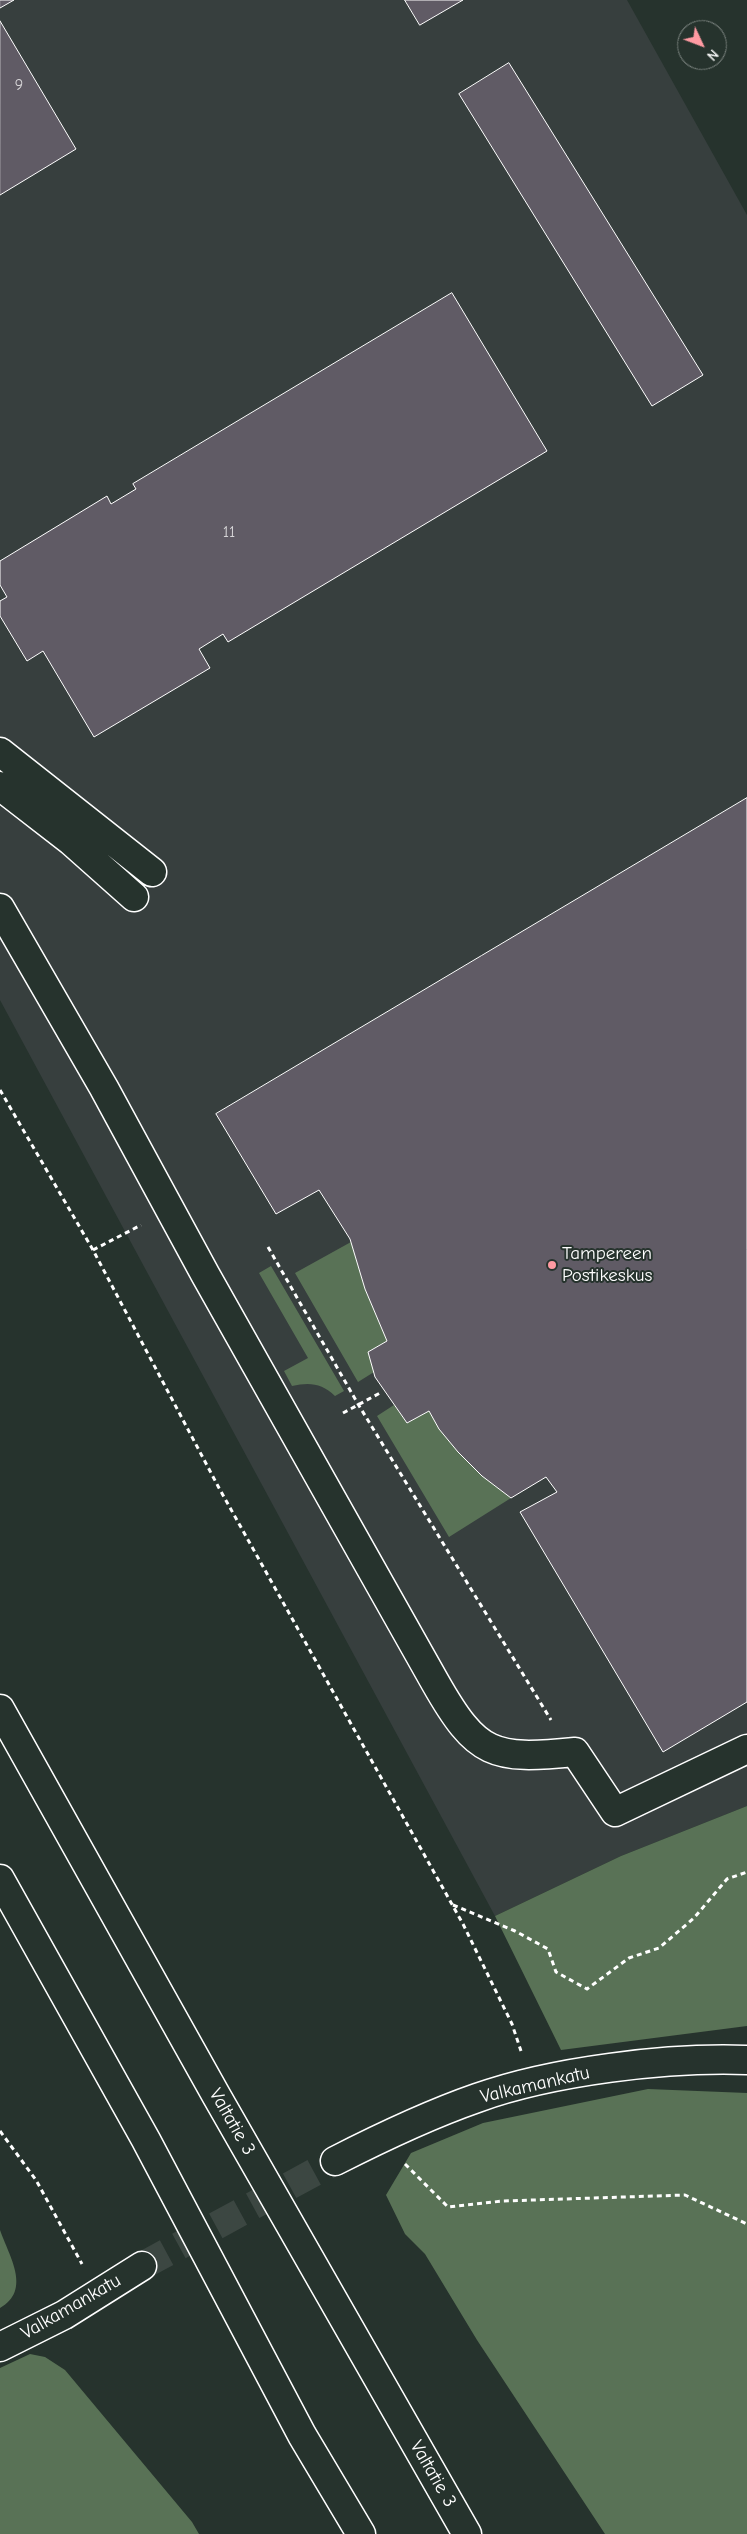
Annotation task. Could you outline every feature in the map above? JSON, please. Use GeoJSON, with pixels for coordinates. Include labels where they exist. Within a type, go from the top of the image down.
{"type":"FeatureCollection","features":[{"type":"Feature","properties":{"kind":"main road"},"geometry":{"type":"LineString","coordinates":[[0,752],[152,872]]}},
{"type":"Feature","properties":{"kind":"main road"},"geometry":{"type":"LineString","coordinates":[[0,786],[71,841],[134,897]]}},
{"type":"Feature","properties":{"kind":"main road"},"geometry":{"type":"LineString","coordinates":[[0,908],[104,1088],[457,1720],[483,1745],[504,1754],[535,1756],[575,1752],[615,1812],[747,1749]]}},
{"type":"Feature","properties":{"kind":"main road","name":"Valtatie 3"},"geometry":{"type":"LineString","coordinates":[[0,1709],[216,2095],[467,2534]]}},
{"type":"Feature","properties":{"kind":"main road"},"geometry":{"type":"LineString","coordinates":[[0,1880],[146,2140],[302,2435],[361,2534]]}},
{"type":"Feature","properties":{"kind":"main road","name":"Valkamankatu"},"geometry":{"type":"LineString","coordinates":[[336,2161],[380,2138],[429,2116],[479,2097],[530,2083],[607,2069],[668,2063],[747,2060]]}},
{"type":"Feature","properties":{"kind":"main road","name":"Valkamankatu"},"geometry":{"type":"LineString","coordinates":[[0,2347],[64,2315],[142,2266]]}},
{"type":"Feature","properties":{"kind":"main road"},"geometry":{"type":"LineString","coordinates":[[302,2435],[343,2534]]}},
{"type":"Feature","properties":{"kind":"path"},"geometry":{"type":"LineString","coordinates":[[0,1090],[93,1250],[219,1488],[452,1904],[512,2024],[530,2083]]}},
{"type":"Feature","properties":{"kind":"path"},"geometry":{"type":"LineString","coordinates":[[93,1250],[170,1209]]}},
{"type":"Feature","properties":{"kind":"path"},"geometry":{"type":"LineString","coordinates":[[268,1247],[358,1404],[559,1734],[575,1752]]}},
{"type":"Feature","properties":{"kind":"path"},"geometry":{"type":"LineString","coordinates":[[342,1413],[380,1393]]}},
{"type":"Feature","properties":{"kind":"path"},"geometry":{"type":"LineString","coordinates":[[452,1904],[515,1930],[548,1949],[556,1972],[587,1989],[629,1958],[659,1948],[694,1918],[727,1879],[747,1872]]}},
{"type":"Feature","properties":{"kind":"path"},"geometry":{"type":"LineString","coordinates":[[0,2131],[36,2180],[98,2293]]}},
{"type":"Feature","properties":{"kind":"path"},"geometry":{"type":"LineString","coordinates":[[380,2138],[448,2208],[503,2201],[685,2195],[747,2224]]}},
{"type":"Feature","properties":{"kind":"shaded area"},"geometry":{"type":"Polygon","coordinates":[[[0,0],[627,0],[747,215],[747,1806],[621,1856],[495,1916],[0,1000],[0,0]]]}},
{"type":"Feature","properties":{"kind":"green space"},"geometry":{"type":"Polygon","coordinates":[[[351,1242],[365,1289],[387,1341],[368,1352],[374,1372],[358,1382],[295,1273],[351,1242]]]}},
{"type":"Feature","properties":{"kind":"green space"},"geometry":{"type":"Polygon","coordinates":[[[271,1266],[344,1391],[335,1396],[320,1386],[304,1384],[292,1386],[284,1371],[308,1358],[259,1273],[271,1266]]]}},
{"type":"Feature","properties":{"kind":"green space"},"geometry":{"type":"Polygon","coordinates":[[[394,1405],[407,1423],[429,1411],[446,1436],[466,1459],[511,1498],[449,1537],[377,1416],[394,1405]]]}},
{"type":"Feature","properties":{"kind":"green space"},"geometry":{"type":"Polygon","coordinates":[[[747,1806],[747,2026],[561,2050],[495,1916],[621,1856],[747,1806]]]}},
{"type":"Feature","properties":{"kind":"green space"},"geometry":{"type":"Polygon","coordinates":[[[648,2089],[747,2093],[747,2534],[605,2534],[477,2340],[425,2254],[405,2234],[386,2195],[411,2153],[483,2123],[648,2089]]]}},
{"type":"Feature","properties":{"kind":"green space"},"geometry":{"type":"Polygon","coordinates":[[[0,2230],[12,2261],[16,2282],[15,2292],[10,2301],[0,2308],[0,2230]]]}},
{"type":"Feature","properties":{"kind":"green space"},"geometry":{"type":"Polygon","coordinates":[[[30,2354],[45,2357],[65,2370],[192,2522],[199,2534],[0,2534],[0,2368],[30,2354]]]}},
{"type":"Feature","properties":{"kind":"building"},"geometry":{"type":"Polygon","coordinates":[[[0,0],[14,0],[0,8],[0,0]]]}},
{"type":"Feature","properties":{"kind":"building"},"geometry":{"type":"Polygon","coordinates":[[[405,0],[463,0],[420,25],[405,0]]]}},
{"type":"Feature","properties":{"kind":"building"},"geometry":{"type":"Polygon","coordinates":[[[0,21],[76,149],[0,195],[0,21]]]}},
{"type":"Feature","properties":{"kind":"building"},"geometry":{"type":"Polygon","coordinates":[[[509,63],[703,375],[652,406],[459,94],[509,63]]]}},
{"type":"Feature","properties":{"kind":"building"},"geometry":{"type":"Polygon","coordinates":[[[452,293],[547,451],[228,642],[223,634],[199,649],[210,668],[94,737],[43,651],[27,661],[0,616],[0,601],[7,597],[0,585],[0,561],[107,496],[111,504],[136,489],[133,484],[452,293]]]}},
{"type":"Feature","properties":{"kind":"building","name":"Tampereen Postikeskus"},"geometry":{"type":"Polygon","coordinates":[[[747,798],[747,1702],[663,1752],[520,1512],[557,1492],[546,1477],[511,1498],[482,1476],[458,1452],[439,1429],[429,1411],[407,1423],[375,1377],[368,1352],[387,1341],[365,1289],[350,1239],[319,1190],[276,1214],[216,1114],[747,798]]]}},
{"type":"Feature","properties":{"kind":"tunnel"},"geometry":{"type":"LineString","coordinates":[[142,2266],[335,2161]]}},
{"type":"Feature","properties":{"kind":"place","name":"Tampereen Postikeskus"},"geometry":{"type":"Point","coordinates":[552,1265]}}]}
